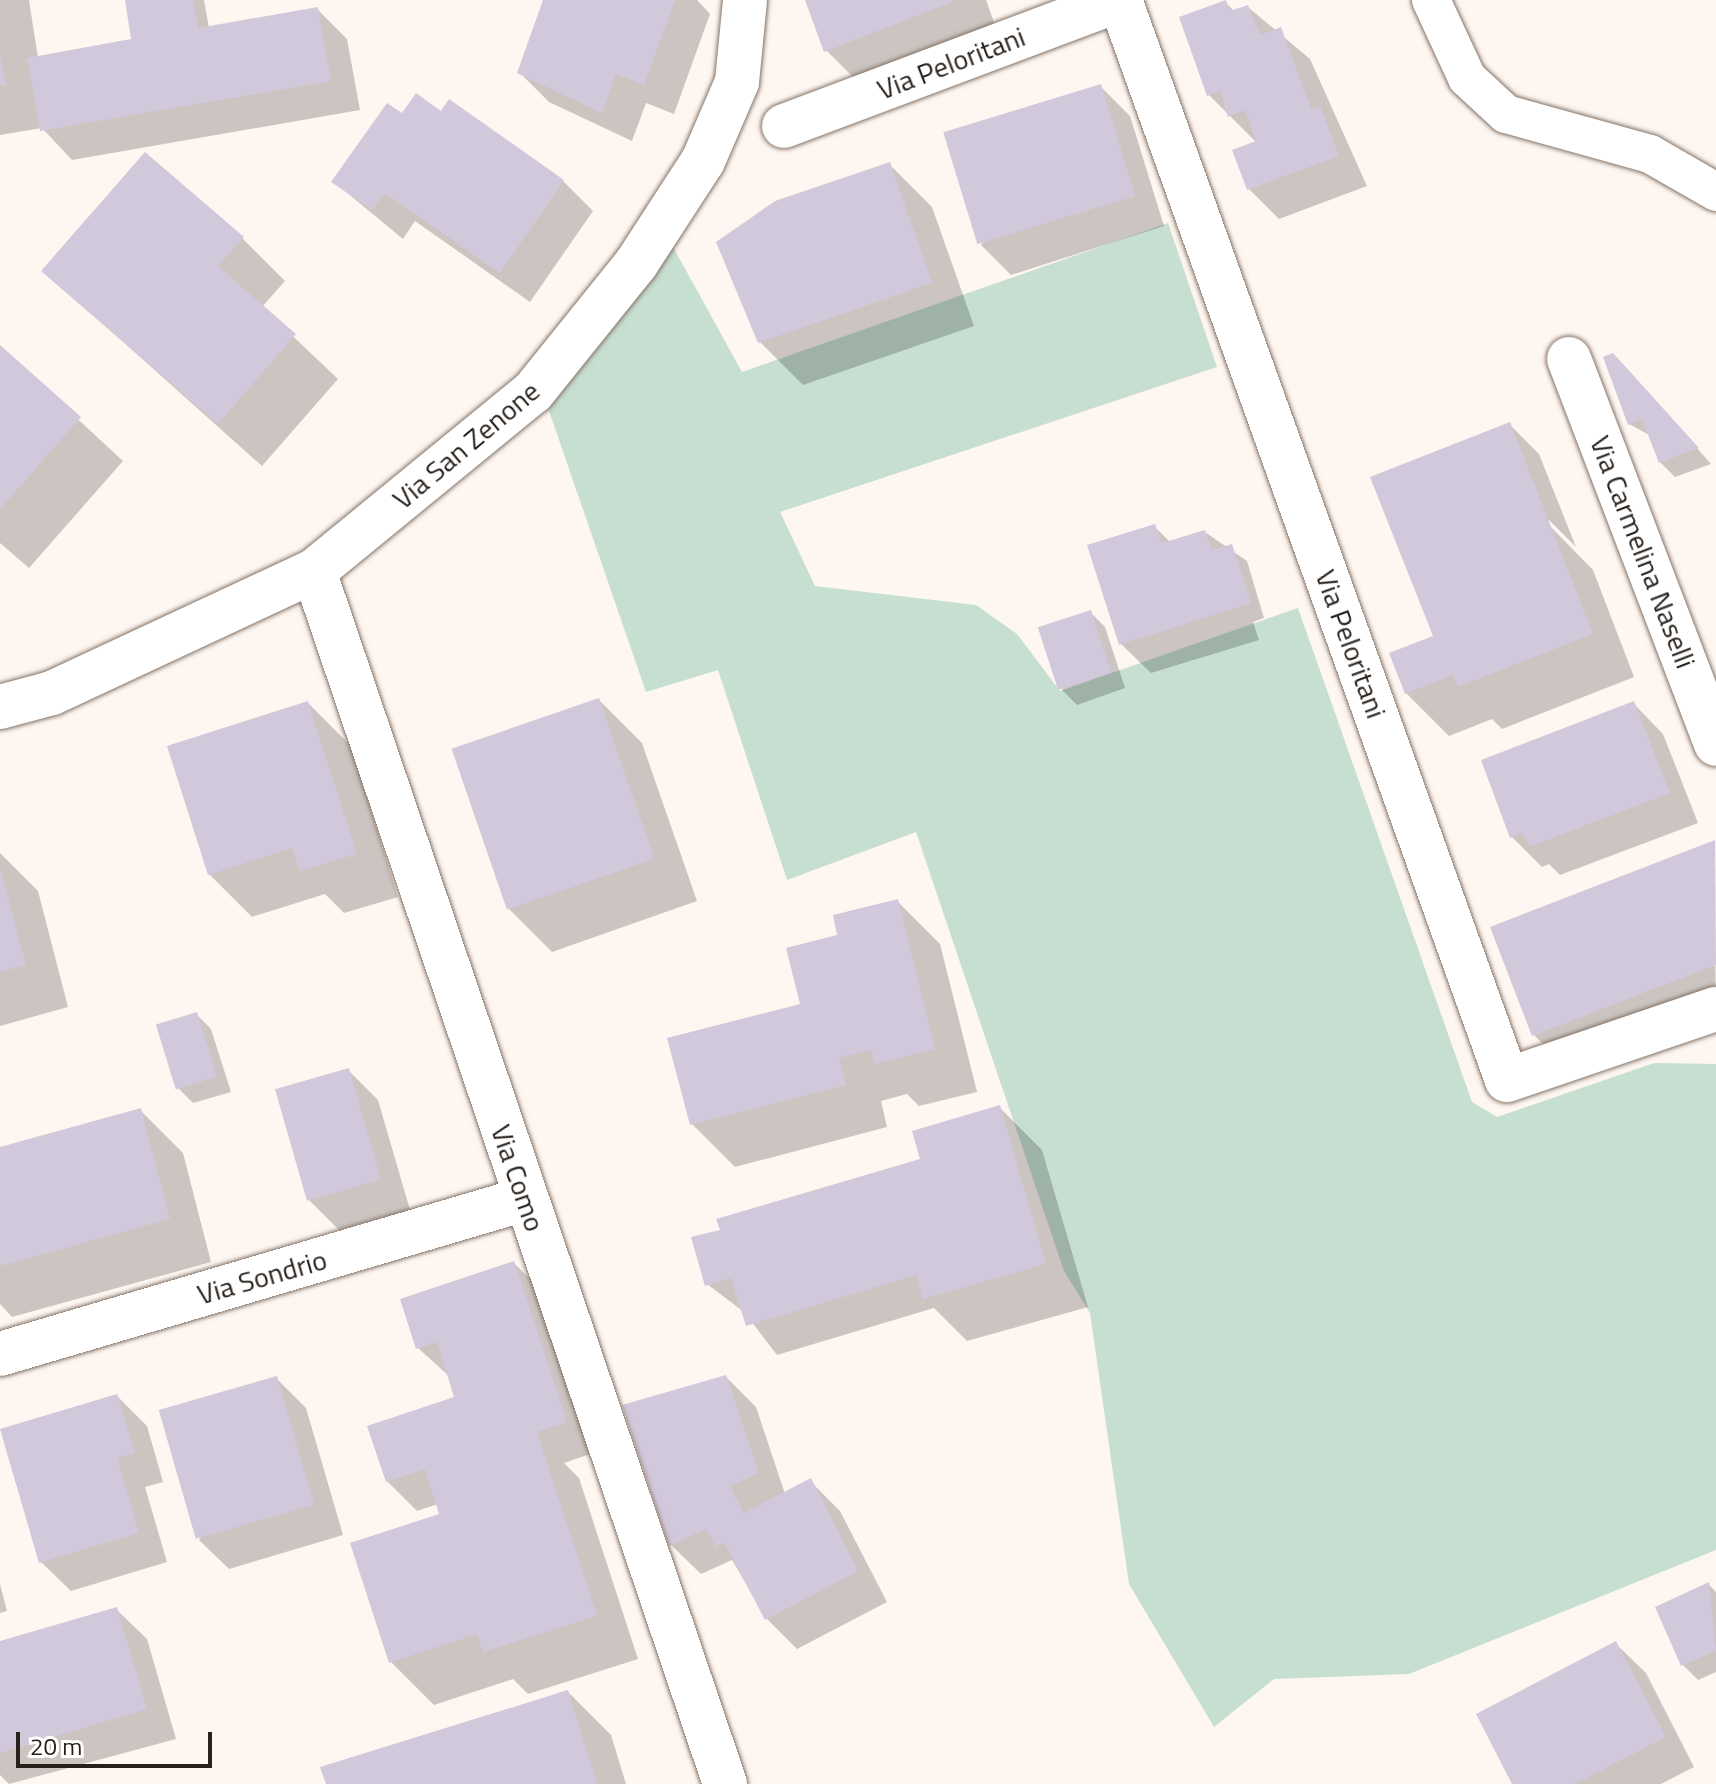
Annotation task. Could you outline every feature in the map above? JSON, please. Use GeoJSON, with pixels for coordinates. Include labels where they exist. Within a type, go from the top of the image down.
{"type":"FeatureCollection","features":[{"type":"Feature","properties":{"kind":"street","name":"Via San Zenone"},"geometry":{"type":"LineString","coordinates":[[0,707],[52,693],[314,571],[533,392],[636,264],[703,161],[737,82],[745,0]]}},
{"type":"Feature","properties":{"kind":"street","name":"Via Peloritani"},"geometry":{"type":"LineString","coordinates":[[784,126],[1120,0],[1507,1080],[1716,1009]]}},
{"type":"Feature","properties":{"kind":"street","name":"Via Carmelina Naselli"},"geometry":{"type":"LineString","coordinates":[[1569,359],[1716,744]]}},
{"type":"Feature","properties":{"kind":"street","name":"Via Como"},"geometry":{"type":"LineString","coordinates":[[314,571],[725,1784]]}},
{"type":"Feature","properties":{"kind":"street","name":"Via Sondrio"},"geometry":{"type":"LineString","coordinates":[[0,1354],[525,1199]]}},
{"type":"Feature","properties":{"kind":"lane"},"geometry":{"type":"LineString","coordinates":[[1431,0],[1467,78],[1506,114],[1650,154],[1716,192]]}},
{"type":"Feature","properties":{"kind":"green space"},"geometry":{"type":"Polygon","coordinates":[[[1168,223],[1217,367],[780,512],[815,586],[976,605],[1017,634],[1060,691],[1298,608],[1472,1102],[1497,1117],[1654,1063],[1716,1064],[1716,1550],[1409,1674],[1274,1679],[1214,1727],[1129,1584],[1090,1313],[1064,1271],[916,832],[787,880],[718,670],[646,692],[548,408],[673,247],[742,372],[1168,223]]]}},
{"type":"Feature","properties":{"kind":"building"},"geometry":{"type":"Polygon","coordinates":[[[125,0],[193,0],[198,28],[318,7],[331,81],[40,131],[27,58],[131,39],[125,0]]]}},
{"type":"Feature","properties":{"kind":"building"},"geometry":{"type":"Polygon","coordinates":[[[543,0],[675,0],[644,85],[616,74],[602,113],[517,73],[543,0]]]}},
{"type":"Feature","properties":{"kind":"building"},"geometry":{"type":"Polygon","coordinates":[[[805,0],[957,0],[824,52],[805,0]]]}},
{"type":"Feature","properties":{"kind":"building"},"geometry":{"type":"Polygon","coordinates":[[[1226,0],[1230,11],[1248,5],[1260,35],[1281,27],[1311,109],[1320,106],[1339,156],[1247,190],[1232,150],[1256,141],[1245,110],[1228,117],[1220,91],[1207,96],[1179,17],[1226,0]]]}},
{"type":"Feature","properties":{"kind":"building"},"geometry":{"type":"Polygon","coordinates":[[[0,55],[6,85],[0,86],[0,55]]]}},
{"type":"Feature","properties":{"kind":"building"},"geometry":{"type":"Polygon","coordinates":[[[1101,84],[1135,196],[977,244],[943,132],[1101,84]]]}},
{"type":"Feature","properties":{"kind":"building"},"geometry":{"type":"Polygon","coordinates":[[[416,93],[441,111],[449,99],[564,180],[500,273],[384,193],[372,210],[331,182],[387,103],[402,113],[416,93]]]}},
{"type":"Feature","properties":{"kind":"building"},"geometry":{"type":"Polygon","coordinates":[[[145,152],[244,237],[218,266],[296,334],[218,424],[41,271],[145,152]]]}},
{"type":"Feature","properties":{"kind":"building"},"geometry":{"type":"Polygon","coordinates":[[[890,162],[932,283],[758,343],[716,242],[775,201],[890,162]]]}},
{"type":"Feature","properties":{"kind":"building"},"geometry":{"type":"Polygon","coordinates":[[[0,345],[81,417],[0,509],[0,345]]]}},
{"type":"Feature","properties":{"kind":"building"},"geometry":{"type":"Polygon","coordinates":[[[1613,353],[1699,448],[1659,463],[1642,419],[1628,425],[1603,357],[1613,353]]]}},
{"type":"Feature","properties":{"kind":"building"},"geometry":{"type":"Polygon","coordinates":[[[1510,422],[1593,634],[1458,687],[1453,675],[1405,694],[1389,653],[1433,636],[1370,477],[1510,422]]]}},
{"type":"Feature","properties":{"kind":"building"},"geometry":{"type":"Polygon","coordinates":[[[1155,524],[1162,543],[1205,530],[1212,550],[1232,544],[1251,603],[1119,645],[1087,545],[1155,524]]]}},
{"type":"Feature","properties":{"kind":"building"},"geometry":{"type":"Polygon","coordinates":[[[1091,610],[1111,673],[1058,690],[1038,627],[1091,610]]]}},
{"type":"Feature","properties":{"kind":"building"},"geometry":{"type":"Polygon","coordinates":[[[599,698],[654,859],[507,910],[451,749],[599,698]]]}},
{"type":"Feature","properties":{"kind":"building"},"geometry":{"type":"Polygon","coordinates":[[[308,701],[357,854],[300,871],[292,848],[208,875],[167,746],[308,701]]]}},
{"type":"Feature","properties":{"kind":"building"},"geometry":{"type":"Polygon","coordinates":[[[1634,701],[1670,793],[1529,847],[1523,833],[1510,838],[1481,760],[1634,701]]]}},
{"type":"Feature","properties":{"kind":"building"},"geometry":{"type":"Polygon","coordinates":[[[1715,840],[1716,965],[1532,1036],[1490,927],[1715,840]]]}},
{"type":"Feature","properties":{"kind":"building"},"geometry":{"type":"Polygon","coordinates":[[[0,868],[26,965],[0,972],[0,868]]]}},
{"type":"Feature","properties":{"kind":"building"},"geometry":{"type":"Polygon","coordinates":[[[898,899],[935,1049],[874,1064],[871,1050],[839,1058],[846,1085],[690,1125],[667,1038],[800,1004],[786,948],[837,935],[833,915],[898,899]]]}},
{"type":"Feature","properties":{"kind":"building"},"geometry":{"type":"Polygon","coordinates":[[[197,1012],[217,1077],[176,1090],[156,1025],[197,1012]]]}},
{"type":"Feature","properties":{"kind":"building"},"geometry":{"type":"Polygon","coordinates":[[[349,1068],[381,1180],[307,1201],[275,1089],[349,1068]]]}},
{"type":"Feature","properties":{"kind":"building"},"geometry":{"type":"Polygon","coordinates":[[[1000,1105],[1046,1264],[923,1299],[916,1275],[746,1326],[731,1278],[705,1286],[691,1237],[720,1230],[716,1219],[920,1159],[912,1131],[1000,1105]]]}},
{"type":"Feature","properties":{"kind":"building"},"geometry":{"type":"Polygon","coordinates":[[[141,1108],[170,1219],[0,1266],[0,1147],[141,1108]]]}},
{"type":"Feature","properties":{"kind":"building"},"geometry":{"type":"Polygon","coordinates":[[[514,1261],[567,1422],[537,1432],[597,1616],[483,1652],[477,1634],[389,1663],[350,1543],[439,1514],[425,1469],[386,1482],[367,1426],[454,1397],[437,1342],[416,1349],[400,1299],[514,1261]]]}},
{"type":"Feature","properties":{"kind":"building"},"geometry":{"type":"Polygon","coordinates":[[[726,1375],[759,1473],[730,1486],[744,1513],[811,1478],[858,1571],[765,1620],[724,1542],[716,1547],[706,1529],[669,1546],[622,1405],[726,1375]]]}},
{"type":"Feature","properties":{"kind":"building"},"geometry":{"type":"Polygon","coordinates":[[[277,1376],[314,1505],[196,1539],[159,1410],[277,1376]]]}},
{"type":"Feature","properties":{"kind":"building"},"geometry":{"type":"Polygon","coordinates":[[[117,1394],[135,1453],[117,1458],[139,1533],[39,1563],[0,1429],[117,1394]]]}},
{"type":"Feature","properties":{"kind":"building"},"geometry":{"type":"Polygon","coordinates":[[[1709,1582],[1716,1651],[1681,1666],[1655,1607],[1709,1582]]]}},
{"type":"Feature","properties":{"kind":"building"},"geometry":{"type":"Polygon","coordinates":[[[117,1607],[147,1709],[0,1753],[0,1641],[117,1607]]]}},
{"type":"Feature","properties":{"kind":"building"},"geometry":{"type":"Polygon","coordinates":[[[1616,1641],[1666,1737],[1575,1784],[1512,1784],[1476,1714],[1616,1641]]]}},
{"type":"Feature","properties":{"kind":"building"},"geometry":{"type":"Polygon","coordinates":[[[568,1690],[597,1784],[326,1784],[320,1767],[568,1690]]]}}]}
